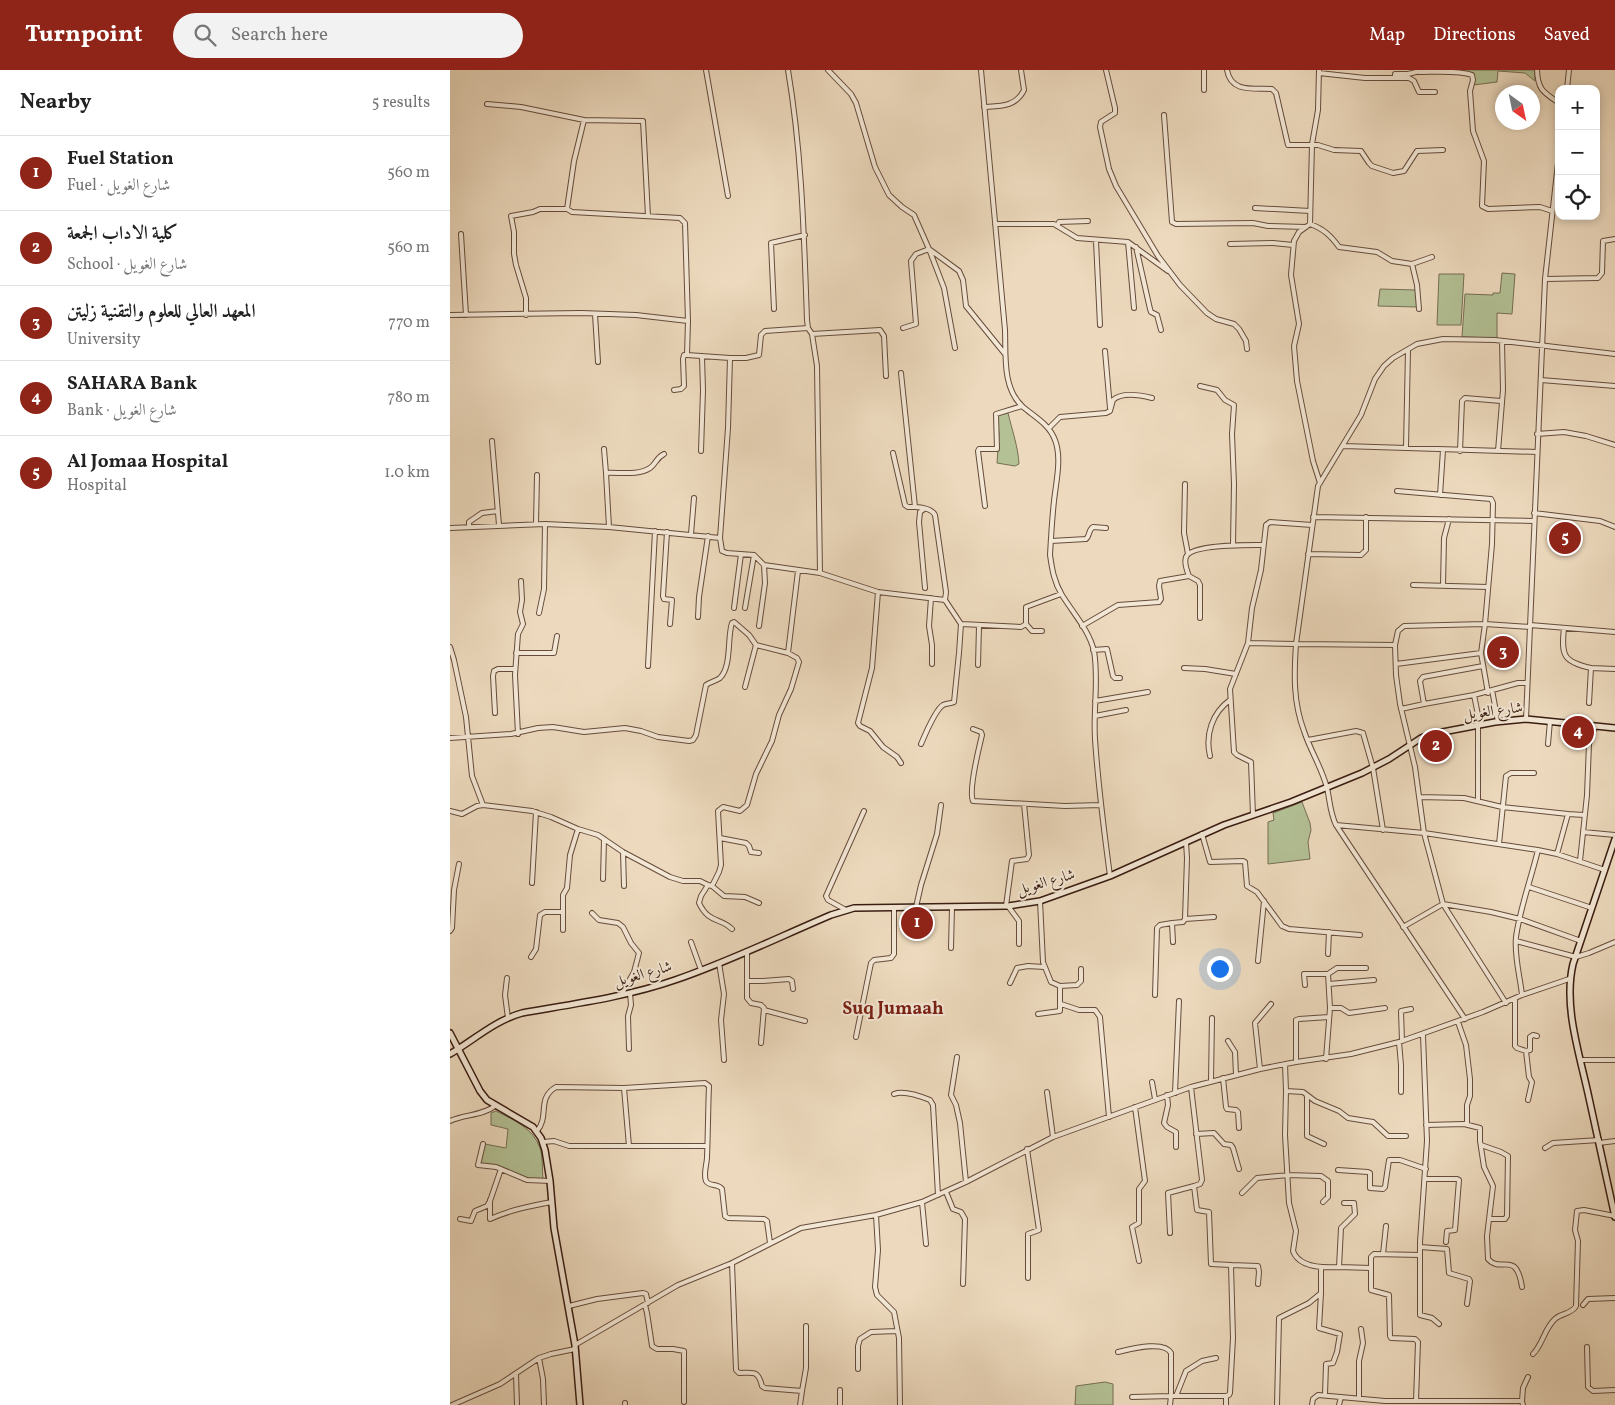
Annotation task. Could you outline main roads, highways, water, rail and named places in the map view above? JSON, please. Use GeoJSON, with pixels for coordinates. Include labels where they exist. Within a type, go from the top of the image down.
{"type":"FeatureCollection","features":[{"type":"Feature","properties":{"kind":"place","name":"Al Jomaa Hospital"},"geometry":{"type":"Point","coordinates":[1565,538]}},
{"type":"Feature","properties":{"kind":"place","name":"المعهد العالي للعلوم والتقنية زليتن"},"geometry":{"type":"Point","coordinates":[1503,652]}},
{"type":"Feature","properties":{"kind":"place","name":"SAHARA Bank"},"geometry":{"type":"Point","coordinates":[1578,732]}},
{"type":"Feature","properties":{"kind":"place","name":"كلية اﻻداب الجمعة"},"geometry":{"type":"Point","coordinates":[1436,746]}},
{"type":"Feature","properties":{"kind":"place","name":"Fuel Station"},"geometry":{"type":"Point","coordinates":[917,923]}},
{"type":"Feature","properties":{"kind":"district","name":"Suq Jumaah"},"geometry":{"type":"Point","coordinates":[893,1009]}}]}
